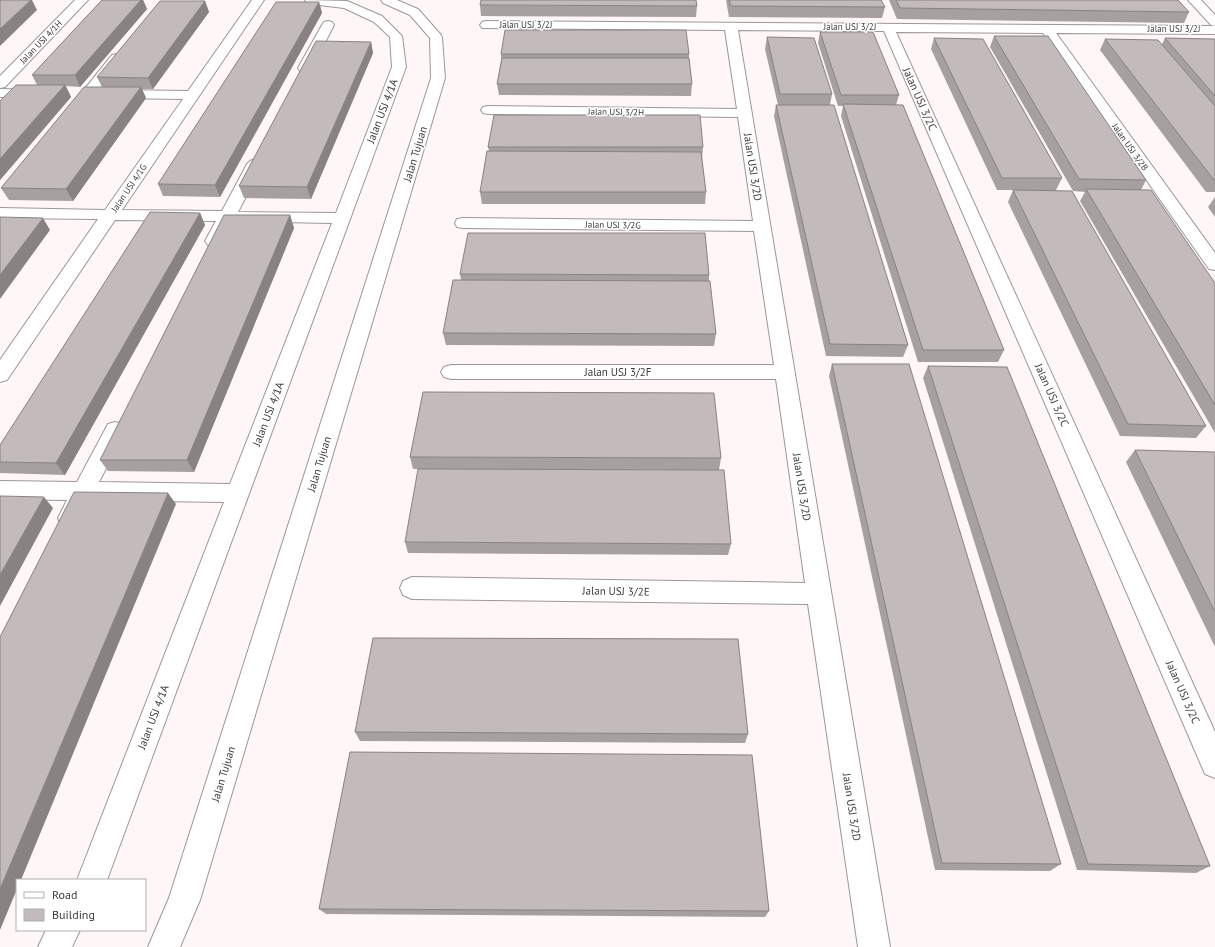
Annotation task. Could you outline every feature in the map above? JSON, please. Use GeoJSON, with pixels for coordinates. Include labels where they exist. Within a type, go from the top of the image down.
{"type":"FeatureCollection","features":[{"type":"Feature","properties":{"kind":"street","name":"Jalan USJ 4/1H"},"geometry":{"type":"LineString","coordinates":[[0,84],[82,0]]}},
{"type":"Feature","properties":{"kind":"street","name":"Jalan USJ 4/1G"},"geometry":{"type":"LineString","coordinates":[[0,376],[258,0]]}},
{"type":"Feature","properties":{"kind":"street","name":"Jalan USJ 4/1A"},"geometry":{"type":"LineString","coordinates":[[92,879],[399,67],[396,36],[378,19],[347,5],[310,0]]}},
{"type":"Feature","properties":{"kind":"street","name":"Jalan Tujuan"},"geometry":{"type":"LineString","coordinates":[[164,947],[184,900],[438,78],[436,38],[414,12],[387,0]]}},
{"type":"Feature","properties":{"kind":"street"},"geometry":{"type":"LineString","coordinates":[[1194,0],[1215,22]]}},
{"type":"Feature","properties":{"kind":"street"},"geometry":{"type":"LineString","coordinates":[[298,81],[328,25]]}},
{"type":"Feature","properties":{"kind":"street","name":"Jalan USJ 3/2J"},"geometry":{"type":"LineString","coordinates":[[486,25],[1215,30]]}},
{"type":"Feature","properties":{"kind":"street","name":"Jalan USJ 3/2D"},"geometry":{"type":"LineString","coordinates":[[731,26],[874,947]]}},
{"type":"Feature","properties":{"kind":"street","name":"Jalan USJ 3/2C"},"geometry":{"type":"LineString","coordinates":[[888,27],[1215,764]]}},
{"type":"Feature","properties":{"kind":"street","name":"Jalan USJ 3/2B"},"geometry":{"type":"LineString","coordinates":[[1046,28],[1215,266]]}},
{"type":"Feature","properties":{"kind":"street"},"geometry":{"type":"LineString","coordinates":[[68,118],[126,47]]}},
{"type":"Feature","properties":{"kind":"street"},"geometry":{"type":"LineString","coordinates":[[0,93],[48,94]]}},
{"type":"Feature","properties":{"kind":"street"},"geometry":{"type":"LineString","coordinates":[[72,94],[192,95]]}},
{"type":"Feature","properties":{"kind":"street","name":"Jalan USJ 3/2H"},"geometry":{"type":"LineString","coordinates":[[488,110],[744,113]]}},
{"type":"Feature","properties":{"kind":"street"},"geometry":{"type":"LineString","coordinates":[[205,258],[264,145]]}},
{"type":"Feature","properties":{"kind":"street"},"geometry":{"type":"LineString","coordinates":[[0,213],[342,218]]}},
{"type":"Feature","properties":{"kind":"street","name":"Jalan USJ 3/2G"},"geometry":{"type":"LineString","coordinates":[[463,223],[762,226]]}},
{"type":"Feature","properties":{"kind":"street","name":"Jalan USJ 3/2F"},"geometry":{"type":"LineString","coordinates":[[451,372],[785,372]]}},
{"type":"Feature","properties":{"kind":"street"},"geometry":{"type":"LineString","coordinates":[[62,532],[124,413]]}},
{"type":"Feature","properties":{"kind":"street"},"geometry":{"type":"LineString","coordinates":[[0,490],[238,493]]}},
{"type":"Feature","properties":{"kind":"street","name":"Jalan USJ 3/2E"},"geometry":{"type":"LineString","coordinates":[[412,588],[819,594]]}},
{"type":"Feature","properties":{"kind":"street"},"geometry":{"type":"LineString","coordinates":[[54,947],[63,931]]}},
{"type":"Feature","properties":{"kind":"building"},"geometry":{"type":"Polygon","coordinates":[[[0,0],[31,0],[0,29],[0,0]]]}},
{"type":"Feature","properties":{"kind":"building"},"geometry":{"type":"Polygon","coordinates":[[[102,0],[141,0],[75,75],[32,75],[102,0]]]}},
{"type":"Feature","properties":{"kind":"building"},"geometry":{"type":"Polygon","coordinates":[[[481,0],[696,0],[697,6],[480,5],[481,0]]]}},
{"type":"Feature","properties":{"kind":"building"},"geometry":{"type":"Polygon","coordinates":[[[729,0],[881,0],[885,7],[731,6],[729,0]]]}},
{"type":"Feature","properties":{"kind":"building"},"geometry":{"type":"Polygon","coordinates":[[[896,0],[1178,0],[1189,12],[900,8],[896,0]]]}},
{"type":"Feature","properties":{"kind":"building"},"geometry":{"type":"Polygon","coordinates":[[[160,1],[205,1],[148,78],[97,77],[160,1]]]}},
{"type":"Feature","properties":{"kind":"building"},"geometry":{"type":"Polygon","coordinates":[[[276,2],[319,2],[215,185],[158,184],[276,2]]]}},
{"type":"Feature","properties":{"kind":"building"},"geometry":{"type":"Polygon","coordinates":[[[505,30],[686,30],[689,54],[501,54],[505,30]]]}},
{"type":"Feature","properties":{"kind":"building"},"geometry":{"type":"Polygon","coordinates":[[[820,32],[873,32],[899,95],[841,95],[820,32]]]}},
{"type":"Feature","properties":{"kind":"building"},"geometry":{"type":"Polygon","coordinates":[[[994,36],[1048,36],[1146,180],[1079,179],[994,36]]]}},
{"type":"Feature","properties":{"kind":"building"},"geometry":{"type":"Polygon","coordinates":[[[767,37],[814,38],[832,94],[780,94],[767,37]]]}},
{"type":"Feature","properties":{"kind":"building"},"geometry":{"type":"Polygon","coordinates":[[[934,38],[983,39],[1062,178],[1002,178],[934,38]]]}},
{"type":"Feature","properties":{"kind":"building"},"geometry":{"type":"Polygon","coordinates":[[[1165,38],[1215,39],[1215,96],[1165,38]]]}},
{"type":"Feature","properties":{"kind":"building"},"geometry":{"type":"Polygon","coordinates":[[[1105,39],[1158,40],[1215,106],[1215,180],[1214,180],[1105,39]]]}},
{"type":"Feature","properties":{"kind":"building"},"geometry":{"type":"Polygon","coordinates":[[[316,41],[371,42],[307,187],[239,186],[316,41]]]}},
{"type":"Feature","properties":{"kind":"building"},"geometry":{"type":"Polygon","coordinates":[[[502,58],[689,58],[692,84],[497,84],[502,58]]]}},
{"type":"Feature","properties":{"kind":"building"},"geometry":{"type":"Polygon","coordinates":[[[16,85],[65,85],[0,159],[0,101],[16,85]]]}},
{"type":"Feature","properties":{"kind":"building"},"geometry":{"type":"Polygon","coordinates":[[[84,87],[141,87],[66,189],[1,188],[84,87]]]}},
{"type":"Feature","properties":{"kind":"building"},"geometry":{"type":"Polygon","coordinates":[[[843,104],[903,105],[1004,350],[923,350],[843,104]]]}},
{"type":"Feature","properties":{"kind":"building"},"geometry":{"type":"Polygon","coordinates":[[[776,105],[834,105],[908,345],[830,344],[776,105]]]}},
{"type":"Feature","properties":{"kind":"building"},"geometry":{"type":"Polygon","coordinates":[[[494,115],[700,115],[703,147],[488,147],[494,115]]]}},
{"type":"Feature","properties":{"kind":"building"},"geometry":{"type":"Polygon","coordinates":[[[487,151],[701,152],[706,192],[480,192],[487,151]]]}},
{"type":"Feature","properties":{"kind":"building"},"geometry":{"type":"Polygon","coordinates":[[[1086,189],[1151,190],[1215,283],[1215,405],[1086,189]]]}},
{"type":"Feature","properties":{"kind":"building"},"geometry":{"type":"Polygon","coordinates":[[[1013,190],[1072,191],[1206,426],[1128,424],[1013,190]]]}},
{"type":"Feature","properties":{"kind":"building"},"geometry":{"type":"Polygon","coordinates":[[[150,212],[200,213],[56,463],[0,462],[0,445],[150,212]]]}},
{"type":"Feature","properties":{"kind":"building"},"geometry":{"type":"Polygon","coordinates":[[[224,215],[290,215],[187,460],[100,460],[224,215]]]}},
{"type":"Feature","properties":{"kind":"building"},"geometry":{"type":"Polygon","coordinates":[[[0,217],[43,218],[0,275],[0,217]]]}},
{"type":"Feature","properties":{"kind":"building"},"geometry":{"type":"Polygon","coordinates":[[[468,233],[705,233],[709,275],[460,274],[468,233]]]}},
{"type":"Feature","properties":{"kind":"building"},"geometry":{"type":"Polygon","coordinates":[[[453,280],[710,281],[716,334],[443,333],[453,280]]]}},
{"type":"Feature","properties":{"kind":"building"},"geometry":{"type":"Polygon","coordinates":[[[832,364],[909,364],[1061,864],[942,863],[832,364]]]}},
{"type":"Feature","properties":{"kind":"building"},"geometry":{"type":"Polygon","coordinates":[[[928,366],[1007,367],[1210,866],[1088,864],[928,366]]]}},
{"type":"Feature","properties":{"kind":"building"},"geometry":{"type":"Polygon","coordinates":[[[423,392],[714,393],[721,458],[410,457],[423,392]]]}},
{"type":"Feature","properties":{"kind":"building"},"geometry":{"type":"Polygon","coordinates":[[[1135,450],[1215,452],[1215,612],[1135,450]]]}},
{"type":"Feature","properties":{"kind":"building"},"geometry":{"type":"Polygon","coordinates":[[[418,469],[724,470],[731,544],[405,542],[418,469]]]}},
{"type":"Feature","properties":{"kind":"building"},"geometry":{"type":"Polygon","coordinates":[[[74,492],[168,493],[0,889],[0,637],[74,492]]]}},
{"type":"Feature","properties":{"kind":"building"},"geometry":{"type":"Polygon","coordinates":[[[0,496],[44,497],[0,575],[0,496]]]}},
{"type":"Feature","properties":{"kind":"building"},"geometry":{"type":"Polygon","coordinates":[[[373,638],[738,639],[748,734],[355,732],[373,638]]]}},
{"type":"Feature","properties":{"kind":"building"},"geometry":{"type":"Polygon","coordinates":[[[350,752],[752,755],[769,911],[319,909],[350,752]]]}}]}
